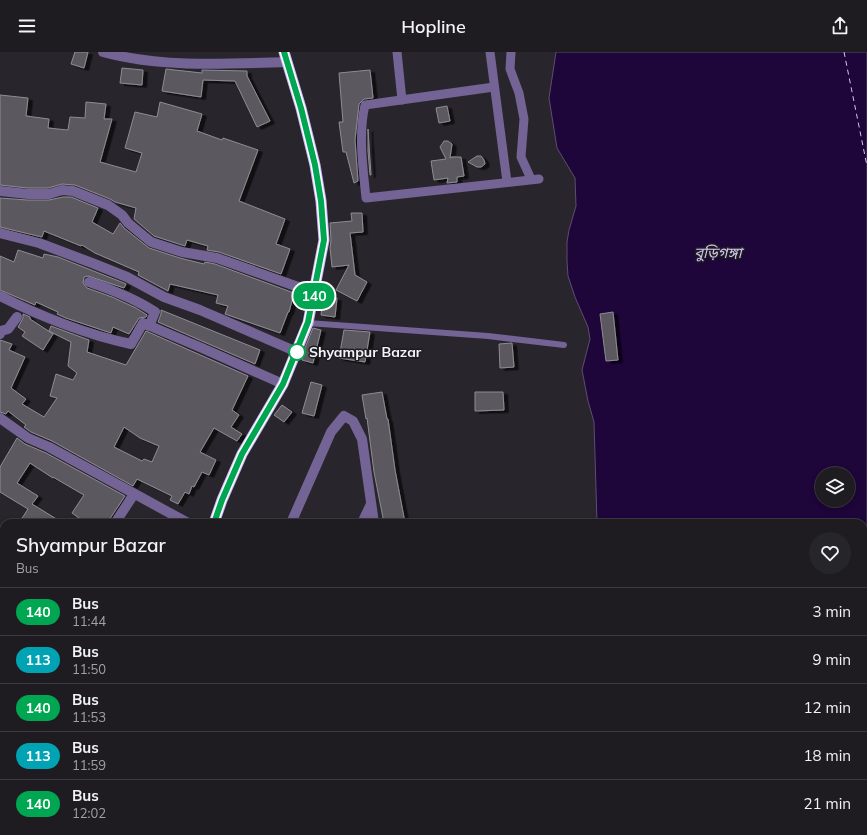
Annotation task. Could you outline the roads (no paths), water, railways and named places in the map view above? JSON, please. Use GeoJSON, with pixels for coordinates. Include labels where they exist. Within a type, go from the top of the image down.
{"type":"FeatureCollection","features":[{"type":"Feature","properties":{"kind":"highway"},"geometry":{"type":"LineString","coordinates":[[215,519],[242,454],[283,384],[297,352],[308,322],[324,240],[321,201],[315,165],[303,115],[285,57]]}},
{"type":"Feature","properties":{"kind":"street"},"geometry":{"type":"LineString","coordinates":[[103,52],[141,59],[176,62],[225,63],[285,57]]}},
{"type":"Feature","properties":{"kind":"street"},"geometry":{"type":"LineString","coordinates":[[397,52],[402,100]]}},
{"type":"Feature","properties":{"kind":"street"},"geometry":{"type":"LineString","coordinates":[[490,52],[507,182]]}},
{"type":"Feature","properties":{"kind":"street"},"geometry":{"type":"LineString","coordinates":[[494,87],[365,105],[362,118],[363,164],[366,198],[535,179],[521,157],[524,119],[519,93],[510,69],[511,52]]}},
{"type":"Feature","properties":{"kind":"street"},"geometry":{"type":"LineString","coordinates":[[0,191],[28,194],[50,194],[62,190],[73,191],[108,205],[122,215],[128,223],[152,242],[182,252],[217,258],[314,293]]}},
{"type":"Feature","properties":{"kind":"street"},"geometry":{"type":"LineString","coordinates":[[0,232],[39,243],[127,277],[164,297],[200,310],[297,352]]}},
{"type":"Feature","properties":{"kind":"street"},"geometry":{"type":"LineString","coordinates":[[89,282],[110,289],[139,302],[155,312],[149,326]]}},
{"type":"Feature","properties":{"kind":"street"},"geometry":{"type":"LineString","coordinates":[[0,296],[70,326],[107,339],[131,344],[143,323],[283,384]]}},
{"type":"Feature","properties":{"kind":"street"},"geometry":{"type":"LineString","coordinates":[[0,332],[8,329],[17,317]]}},
{"type":"Feature","properties":{"kind":"street"},"geometry":{"type":"LineString","coordinates":[[293,519],[331,432],[344,416],[353,421],[362,439],[373,519]]}},
{"type":"Feature","properties":{"kind":"street"},"geometry":{"type":"LineString","coordinates":[[0,418],[28,438],[49,447],[181,519]]}},
{"type":"Feature","properties":{"kind":"street"},"geometry":{"type":"LineString","coordinates":[[118,519],[134,494]]}},
{"type":"Feature","properties":{"kind":"street"},"geometry":{"type":"LineString","coordinates":[[364,519],[371,504]]}},
{"type":"Feature","properties":{"kind":"lane"},"geometry":{"type":"LineString","coordinates":[[308,322],[488,336],[564,345]]}},
{"type":"Feature","properties":{"kind":"water","name":"বুড়িগঙ্গা"},"geometry":{"type":"Polygon","coordinates":[[[556,52],[867,52],[867,519],[597,519],[594,422],[582,370],[590,339],[588,327],[568,276],[567,261],[567,242],[576,206],[575,178],[557,148],[549,98],[556,52]]]}},
{"type":"Feature","properties":{"kind":"place","name":"Shyampur Bazar"},"geometry":{"type":"Point","coordinates":[297,352]}}]}
